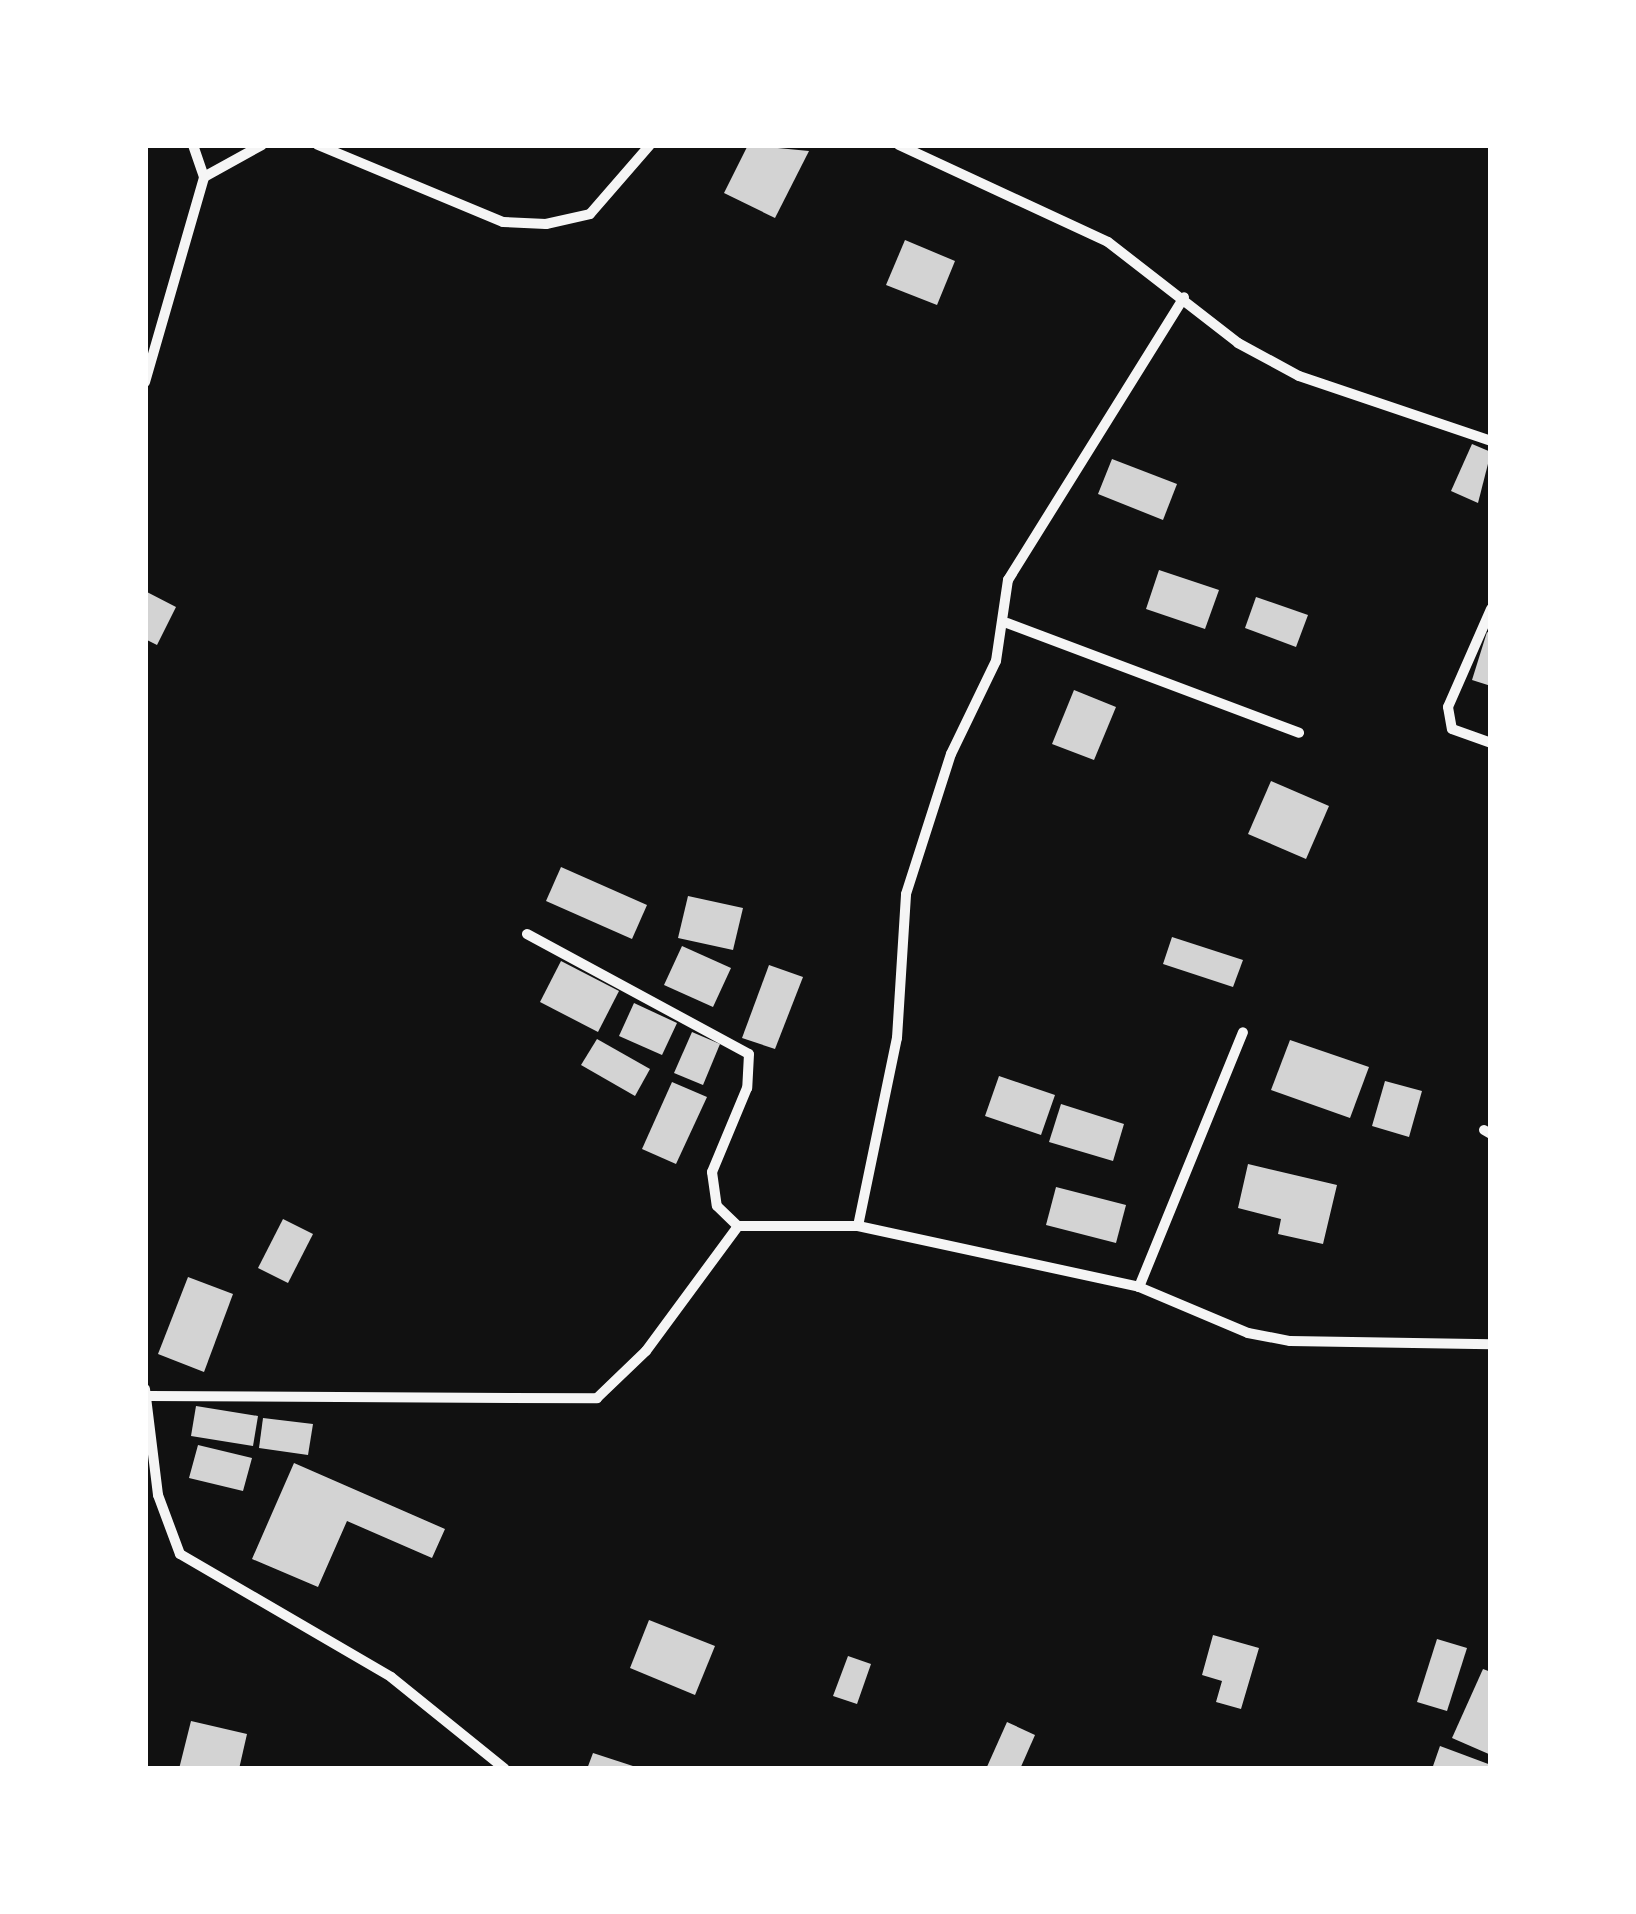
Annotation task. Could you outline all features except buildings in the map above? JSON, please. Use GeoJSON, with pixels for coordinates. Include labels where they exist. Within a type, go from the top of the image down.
{"type":"FeatureCollection","features":[{"type":"Feature","properties":{"kind":"street"},"geometry":{"type":"LineString","coordinates":[[145,382],[204,177],[193,145]]}},
{"type":"Feature","properties":{"kind":"street"},"geometry":{"type":"LineString","coordinates":[[204,177],[262,145]]}},
{"type":"Feature","properties":{"kind":"street"},"geometry":{"type":"LineString","coordinates":[[318,145],[504,222],[546,224],[590,214],[650,145]]}},
{"type":"Feature","properties":{"kind":"street"},"geometry":{"type":"LineString","coordinates":[[899,145],[1049,210],[1184,297],[1238,343],[1299,376],[1491,441]]}},
{"type":"Feature","properties":{"kind":"street"},"geometry":{"type":"LineString","coordinates":[[858,1226],[898,1038],[913,864],[1007,624],[1008,580],[1184,297]]}},
{"type":"Feature","properties":{"kind":"street"},"geometry":{"type":"LineString","coordinates":[[1491,608],[1448,706],[1452,729],[1491,743]]}},
{"type":"Feature","properties":{"kind":"street"},"geometry":{"type":"LineString","coordinates":[[1007,624],[1299,733]]}},
{"type":"Feature","properties":{"kind":"street"},"geometry":{"type":"LineString","coordinates":[[527,934],[749,1054],[746,1088],[712,1172],[716,1206],[738,1226],[858,1226],[1140,1287],[1248,1333],[1290,1341],[1491,1344]]}},
{"type":"Feature","properties":{"kind":"street"},"geometry":{"type":"LineString","coordinates":[[1140,1287],[1243,1032]]}},
{"type":"Feature","properties":{"kind":"street"},"geometry":{"type":"LineString","coordinates":[[505,1769],[392,1677],[180,1554],[158,1495],[147,1392],[597,1398],[646,1350],[738,1226]]}}]}
